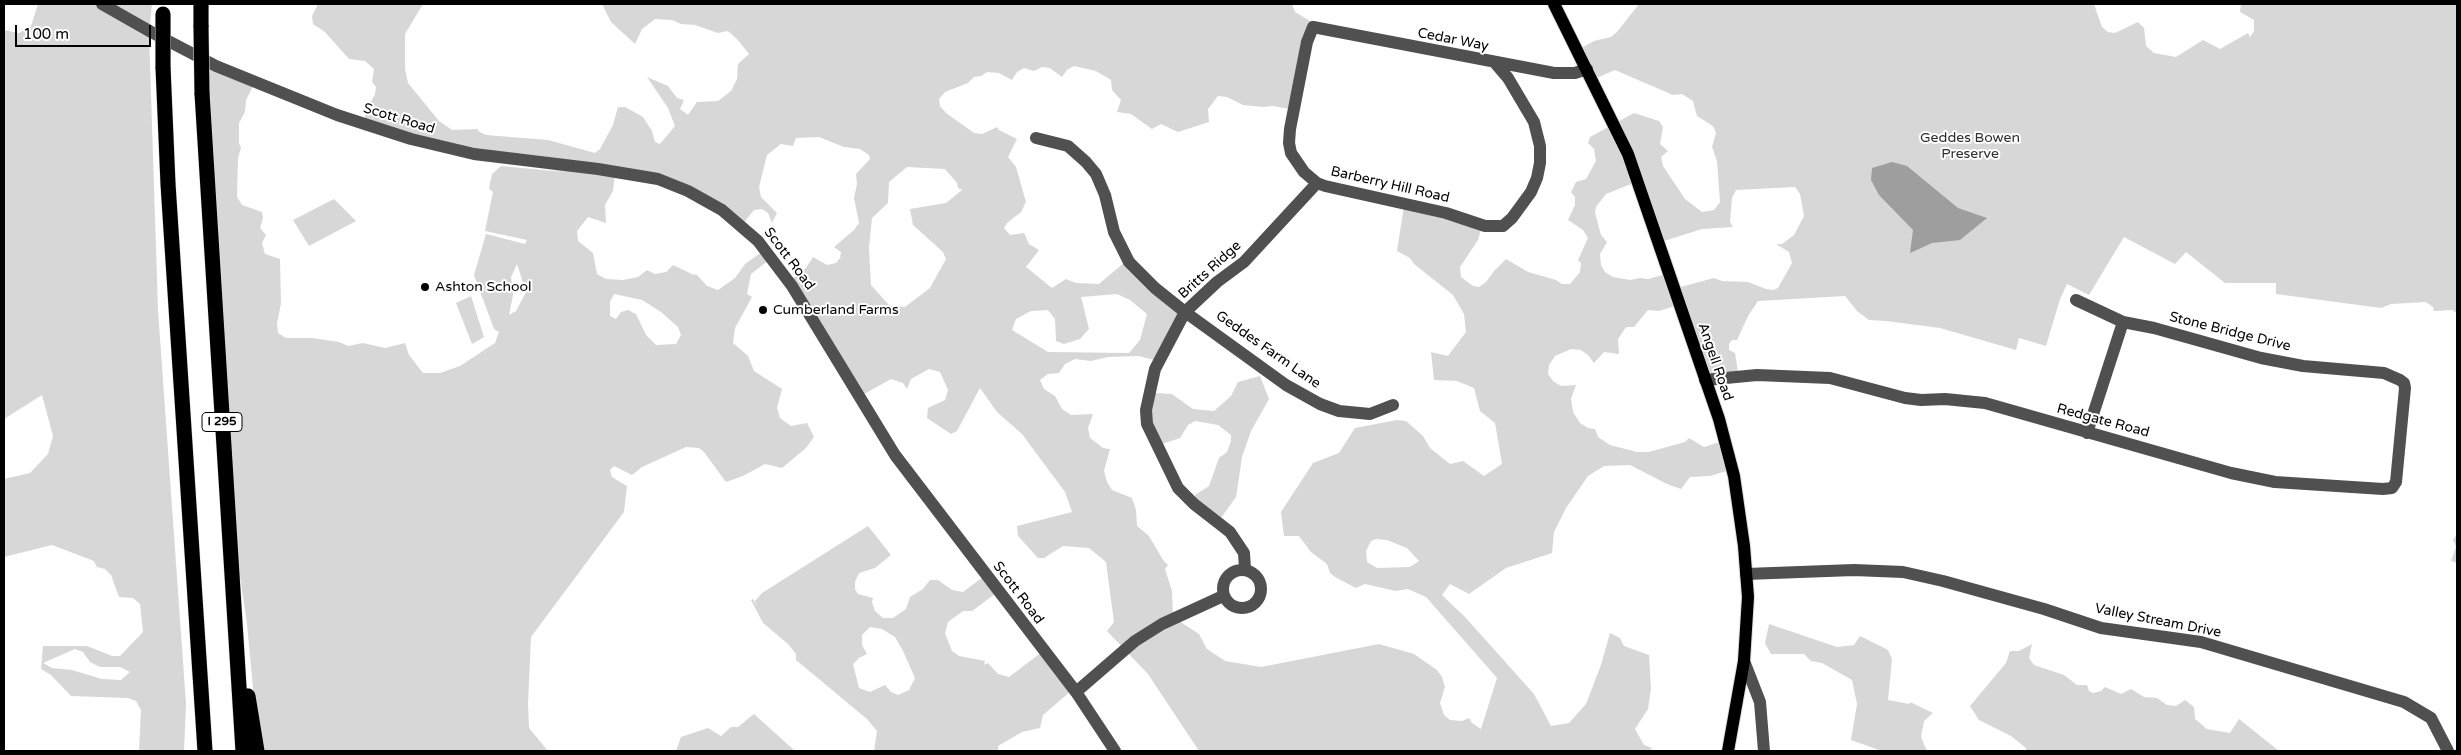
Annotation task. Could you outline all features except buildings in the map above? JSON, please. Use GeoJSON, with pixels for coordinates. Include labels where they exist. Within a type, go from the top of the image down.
{"type":"FeatureCollection","features":[{"type":"Feature","properties":{"kind":"highway","name":"I 295"},"geometry":{"type":"LineString","coordinates":[[201,4],[202,93],[243,751]]}},
{"type":"Feature","properties":{"kind":"highway","name":"I 295"},"geometry":{"type":"LineString","coordinates":[[163,9],[163,67],[168,184],[205,751]]}},
{"type":"Feature","properties":{"kind":"highway"},"geometry":{"type":"LineString","coordinates":[[236,621],[257,751]]}},
{"type":"Feature","properties":{"kind":"highway"},"geometry":{"type":"LineString","coordinates":[[197,751],[200,676]]}},
{"type":"Feature","properties":{"kind":"main road","name":"Angell Road"},"geometry":{"type":"LineString","coordinates":[[1554,4],[1631,162],[1719,419],[1734,476],[1748,597],[1744,661],[1728,751]]}},
{"type":"Feature","properties":{"kind":"street","name":"Scott Road"},"geometry":{"type":"LineString","coordinates":[[102,4],[216,66],[337,115],[411,139],[474,154],[598,169],[658,179],[688,191],[722,210],[749,232],[768,253],[792,286],[900,462],[1076,692],[1115,751]]}},
{"type":"Feature","properties":{"kind":"street","name":"Cedar Way"},"geometry":{"type":"LineString","coordinates":[[1313,28],[1496,64],[1554,73],[1575,73],[1587,69]]}},
{"type":"Feature","properties":{"kind":"street","name":"Barberry Hill Road"},"geometry":{"type":"LineString","coordinates":[[1313,28],[1302,66],[1289,143],[1298,164],[1316,183],[1446,213],[1485,226],[1503,226],[1512,218],[1531,192],[1538,178],[1540,163],[1540,146],[1534,122],[1508,78],[1496,64]]}},
{"type":"Feature","properties":{"kind":"street","name":"Geddes Farm Lane"},"geometry":{"type":"LineString","coordinates":[[1036,138],[1068,146],[1086,162],[1096,174],[1105,195],[1114,232],[1129,262],[1154,288],[1185,312],[1286,385],[1320,404],[1339,410],[1370,414],[1393,405]]}},
{"type":"Feature","properties":{"kind":"street","name":"Britts Ridge"},"geometry":{"type":"LineString","coordinates":[[1223,596],[1229,604],[1237,608],[1246,608],[1254,604],[1259,597],[1261,588],[1259,580],[1253,573],[1245,569],[1244,553],[1230,532],[1194,504],[1178,488],[1147,424],[1146,410],[1155,369],[1185,312],[1217,282],[1244,262],[1316,183]]}},
{"type":"Feature","properties":{"kind":"street","name":"Stone Bridge Drive"},"geometry":{"type":"LineString","coordinates":[[2076,300],[2123,322],[2154,328],[2261,358],[2303,366],[2384,373],[2400,380],[2404,383],[2405,388]]}},
{"type":"Feature","properties":{"kind":"street"},"geometry":{"type":"LineString","coordinates":[[2086,433],[2123,322]]}},
{"type":"Feature","properties":{"kind":"street","name":"Redgate Road"},"geometry":{"type":"LineString","coordinates":[[1705,380],[1764,374],[1830,378],[1905,398],[1921,400],[1951,399],[1985,403],[2230,473],[2275,482],[2383,489],[2392,488],[2396,482],[2405,388]]}},
{"type":"Feature","properties":{"kind":"street"},"geometry":{"type":"LineString","coordinates":[[1076,692],[1136,641],[1162,624],[1223,596],[1224,580],[1229,574],[1245,569]]}},
{"type":"Feature","properties":{"kind":"street","name":"Valley Stream Drive"},"geometry":{"type":"LineString","coordinates":[[1746,574],[1854,570],[1903,572],[1936,579],[2044,609],[2101,628],[2201,642],[2404,702],[2431,718],[2448,751]]}},
{"type":"Feature","properties":{"kind":"street"},"geometry":{"type":"LineString","coordinates":[[1744,661],[1760,702],[1764,751]]}},
{"type":"Feature","properties":{"kind":"green space"},"geometry":{"type":"Polygon","coordinates":[[[38,4],[152,4],[149,33],[158,310],[186,704],[184,751],[139,751],[141,710],[136,701],[128,698],[71,696],[51,675],[41,669],[43,646],[87,646],[112,656],[120,656],[143,632],[140,604],[133,598],[119,597],[111,575],[105,569],[97,567],[94,561],[52,545],[4,557],[4,479],[30,473],[48,454],[53,436],[42,395],[4,419],[4,30],[19,33],[31,26],[38,4]],[[75,649],[43,663],[52,668],[72,670],[102,679],[121,680],[130,672],[120,667],[100,667],[90,662],[83,652],[75,649]]]}},
{"type":"Feature","properties":{"kind":"green space","name":"Geddes Bowen Preserve"},"geometry":{"type":"Polygon","coordinates":[[[318,4],[423,4],[405,34],[405,69],[408,83],[439,121],[452,130],[478,129],[478,131],[486,135],[548,140],[595,153],[600,149],[613,125],[618,107],[625,107],[643,117],[652,131],[655,142],[660,144],[675,126],[668,108],[647,77],[668,86],[677,98],[684,100],[680,109],[688,115],[697,102],[718,101],[731,91],[737,79],[738,64],[749,54],[728,31],[718,33],[672,20],[655,19],[642,29],[635,44],[611,22],[602,4],[1292,4],[1295,12],[1320,27],[1315,33],[1295,110],[1273,106],[1243,105],[1227,97],[1218,96],[1208,109],[1209,122],[1178,132],[1161,124],[1152,129],[1131,114],[1117,112],[1121,100],[1112,90],[1111,80],[1096,71],[1074,66],[1067,70],[1062,77],[1050,68],[1042,67],[1034,71],[1024,68],[1017,72],[1012,80],[999,73],[987,72],[981,76],[974,77],[968,83],[945,92],[939,99],[940,106],[946,113],[974,133],[982,134],[997,127],[999,130],[1017,139],[1008,157],[1016,167],[1026,202],[1021,212],[1007,223],[1004,228],[1010,235],[1024,233],[1029,244],[1039,250],[1026,267],[1052,288],[1066,279],[1076,283],[1099,284],[1126,261],[1186,312],[1161,362],[1139,356],[1108,357],[1091,361],[1075,359],[1065,364],[1059,373],[1048,374],[1040,380],[1044,389],[1055,396],[1062,409],[1071,415],[1093,414],[1088,428],[1090,438],[1103,448],[1110,449],[1104,471],[1107,482],[1112,490],[1132,498],[1136,510],[1137,526],[1149,536],[1168,565],[1165,569],[1172,591],[1173,617],[1199,634],[1207,649],[1225,661],[1261,667],[1379,644],[1414,654],[1437,670],[1442,677],[1445,687],[1440,703],[1444,715],[1450,720],[1462,721],[1469,718],[1472,723],[1481,729],[1497,678],[1426,597],[1408,589],[1396,591],[1365,584],[1356,588],[1335,577],[1330,573],[1327,564],[1311,552],[1299,536],[1284,536],[1281,512],[1313,463],[1339,453],[1355,428],[1397,420],[1406,421],[1423,436],[1430,448],[1450,464],[1463,461],[1484,476],[1502,464],[1495,423],[1480,411],[1474,388],[1457,381],[1434,380],[1431,352],[1448,356],[1466,332],[1464,314],[1453,295],[1414,264],[1410,258],[1397,251],[1404,206],[1482,226],[1478,240],[1460,267],[1461,277],[1473,286],[1479,287],[1486,282],[1506,259],[1528,272],[1556,280],[1562,284],[1570,284],[1580,272],[1581,263],[1578,260],[1588,238],[1583,230],[1568,220],[1575,205],[1575,197],[1571,192],[1576,182],[1586,179],[1596,161],[1594,149],[1588,143],[1590,137],[1634,113],[1659,121],[1663,127],[1660,144],[1668,151],[1661,157],[1663,166],[1685,199],[1702,212],[1714,210],[1720,202],[1717,161],[1712,147],[1716,133],[1713,126],[1697,116],[1693,101],[1682,94],[1673,95],[1615,70],[1592,80],[1578,50],[1594,41],[1611,37],[1639,4],[2094,4],[2102,27],[2108,32],[2115,33],[2138,22],[2144,28],[2146,46],[2154,53],[2176,57],[2203,40],[2220,49],[2248,33],[2250,37],[2254,31],[2254,20],[2240,12],[2241,4],[2457,4],[2457,313],[2452,310],[2434,311],[2433,307],[2426,302],[2391,304],[2381,308],[2276,294],[2276,283],[2225,283],[2186,252],[2175,264],[2124,237],[2089,295],[2067,284],[2060,299],[2046,346],[2019,338],[2016,350],[1940,328],[1869,320],[1857,311],[1845,296],[1758,301],[1748,316],[1737,340],[1732,340],[1729,344],[1729,350],[1735,353],[1739,379],[1711,387],[1682,304],[1659,311],[1648,310],[1634,327],[1626,327],[1618,339],[1619,354],[1604,352],[1594,363],[1581,350],[1571,349],[1555,356],[1549,365],[1548,374],[1553,381],[1561,386],[1576,385],[1571,399],[1573,412],[1580,423],[1588,428],[1595,429],[1598,437],[1610,445],[1637,452],[1649,452],[1685,442],[1689,438],[1704,447],[1726,440],[1733,469],[1710,476],[1690,477],[1681,489],[1630,465],[1604,466],[1588,476],[1566,508],[1554,532],[1552,553],[1506,568],[1469,594],[1450,584],[1442,595],[1465,617],[1534,694],[1551,726],[1569,723],[1586,704],[1601,665],[1610,633],[1620,638],[1624,646],[1649,655],[1651,689],[1648,709],[1635,729],[1644,745],[1652,748],[1650,751],[1199,751],[1148,674],[1107,631],[1114,622],[1106,562],[1089,548],[1063,546],[1044,558],[1038,558],[1018,536],[1017,526],[1072,512],[1065,492],[1022,434],[997,412],[980,388],[957,431],[951,434],[927,418],[928,408],[945,400],[948,390],[940,372],[929,369],[911,379],[907,389],[903,383],[891,379],[859,397],[789,282],[806,268],[813,257],[827,265],[836,263],[840,258],[841,252],[834,247],[854,230],[859,223],[854,198],[857,184],[856,174],[870,159],[869,155],[860,149],[844,147],[819,137],[796,138],[793,146],[781,144],[767,155],[759,187],[761,197],[777,213],[772,223],[768,213],[762,209],[754,210],[741,226],[687,191],[615,173],[613,191],[605,205],[606,223],[588,217],[577,231],[578,241],[593,253],[597,274],[606,279],[623,280],[638,277],[647,270],[655,274],[666,272],[673,265],[694,275],[696,274],[707,286],[718,290],[735,278],[745,264],[762,252],[769,260],[751,274],[747,294],[752,297],[735,328],[733,343],[748,356],[754,371],[782,389],[777,408],[780,418],[791,426],[807,423],[814,437],[806,448],[782,468],[765,464],[743,476],[726,482],[699,448],[686,447],[642,467],[632,475],[614,466],[610,470],[612,477],[627,486],[624,512],[531,637],[528,704],[529,728],[548,751],[259,751],[247,624],[232,521],[206,62],[254,84],[246,100],[245,112],[239,123],[239,143],[241,148],[238,158],[237,197],[242,205],[262,212],[263,218],[260,228],[266,235],[262,243],[265,254],[280,259],[281,303],[277,324],[278,333],[286,338],[312,338],[339,342],[348,346],[363,343],[385,348],[405,343],[409,355],[423,373],[440,373],[460,366],[495,343],[499,332],[494,329],[474,275],[486,234],[525,244],[527,240],[485,231],[493,192],[489,189],[492,174],[501,166],[564,172],[471,154],[363,124],[366,112],[375,94],[376,87],[372,82],[374,69],[365,61],[349,59],[325,32],[313,24],[312,16],[318,4]],[[907,167],[889,182],[888,203],[872,218],[869,248],[871,285],[889,305],[905,307],[930,288],[946,259],[943,252],[913,225],[910,209],[946,203],[962,190],[958,188],[957,183],[945,169],[907,167]],[[1636,182],[1606,194],[1596,207],[1595,213],[1601,235],[1607,242],[1600,254],[1601,265],[1605,272],[1613,277],[1630,280],[1648,279],[1670,273],[1677,288],[1714,278],[1722,281],[1748,282],[1766,289],[1773,290],[1778,288],[1792,263],[1789,252],[1776,244],[1782,244],[1794,235],[1804,216],[1800,194],[1795,187],[1736,190],[1732,198],[1730,222],[1733,227],[1702,229],[1661,242],[1636,182]],[[517,264],[511,277],[513,295],[509,315],[516,311],[526,292],[517,264]],[[614,294],[610,302],[610,316],[616,319],[621,312],[628,310],[636,314],[646,335],[656,345],[676,344],[681,335],[678,327],[661,312],[642,300],[614,294]],[[1117,294],[1081,297],[1089,329],[1080,339],[1064,344],[1056,341],[1055,319],[1048,310],[1031,311],[1016,319],[1012,330],[1048,352],[1129,353],[1140,340],[1147,314],[1130,300],[1117,294]],[[1376,539],[1371,541],[1366,551],[1367,562],[1377,568],[1410,567],[1419,561],[1407,548],[1387,540],[1376,539]]]}},
{"type":"Feature","properties":{"kind":"green space"},"geometry":{"type":"Polygon","coordinates":[[[334,199],[356,221],[309,246],[293,220],[334,199]]]}},
{"type":"Feature","properties":{"kind":"green space"},"geometry":{"type":"Polygon","coordinates":[[[471,296],[484,337],[472,344],[456,303],[471,296]]]}},
{"type":"Feature","properties":{"kind":"green space"},"geometry":{"type":"Polygon","coordinates":[[[1260,376],[1269,399],[1251,431],[1242,457],[1236,497],[1218,522],[1197,507],[1195,495],[1209,486],[1219,458],[1227,452],[1231,435],[1218,425],[1195,421],[1188,425],[1180,438],[1159,445],[1150,427],[1154,393],[1172,394],[1193,409],[1214,411],[1231,396],[1238,382],[1260,376]]]}},
{"type":"Feature","properties":{"kind":"green space"},"geometry":{"type":"Polygon","coordinates":[[[868,526],[891,555],[875,568],[859,573],[855,582],[855,589],[858,594],[873,598],[872,602],[875,611],[883,618],[893,618],[906,609],[910,597],[923,589],[930,580],[938,580],[952,590],[963,592],[983,577],[995,594],[972,611],[963,611],[948,622],[945,633],[952,651],[959,656],[985,661],[984,665],[988,663],[998,674],[1009,677],[1042,652],[1071,691],[1043,715],[1040,728],[1022,732],[998,746],[998,751],[874,751],[877,731],[867,719],[796,660],[796,654],[788,644],[763,623],[751,600],[753,599],[758,608],[755,601],[762,593],[868,526]],[[870,627],[862,635],[862,645],[867,654],[853,664],[859,688],[870,692],[885,685],[891,692],[898,695],[909,690],[915,678],[895,637],[882,629],[870,627]]]}},
{"type":"Feature","properties":{"kind":"green space"},"geometry":{"type":"Polygon","coordinates":[[[2457,534],[2457,563],[2451,561],[2456,547],[2453,540],[2457,534]]]}},
{"type":"Feature","properties":{"kind":"green space"},"geometry":{"type":"Polygon","coordinates":[[[1769,624],[1837,647],[1854,645],[1860,636],[1888,650],[1892,659],[1888,700],[1909,704],[1910,702],[1933,713],[1924,721],[1921,737],[1927,751],[1882,751],[1851,740],[1857,704],[1852,680],[1822,663],[1811,661],[1804,654],[1771,654],[1765,643],[1769,624]]]}},
{"type":"Feature","properties":{"kind":"green space"},"geometry":{"type":"Polygon","coordinates":[[[2032,644],[2029,658],[2034,665],[2064,675],[2077,685],[2087,685],[2089,691],[2093,693],[2101,691],[2105,687],[2121,694],[2131,689],[2144,697],[2157,698],[2167,705],[2176,706],[2185,700],[2194,707],[2195,719],[2207,729],[2230,733],[2239,719],[2279,751],[2026,751],[2026,748],[2011,736],[1979,720],[1970,706],[2006,663],[2010,651],[2019,651],[2032,644]]]}},
{"type":"Feature","properties":{"kind":"green space"},"geometry":{"type":"Polygon","coordinates":[[[754,714],[795,751],[676,751],[681,737],[708,728],[721,736],[731,727],[738,727],[754,714]]]}},
{"type":"Feature","properties":{"kind":"shaded area"},"geometry":{"type":"Polygon","coordinates":[[[1892,162],[1907,166],[1958,208],[1987,218],[1960,240],[1932,243],[1910,253],[1913,230],[1879,195],[1871,180],[1872,168],[1892,162]]]}},
{"type":"Feature","properties":{"kind":"place","name":"Ashton School"},"geometry":{"type":"Point","coordinates":[425,287]}},
{"type":"Feature","properties":{"kind":"place","name":"Cumberland Farms"},"geometry":{"type":"Point","coordinates":[763,310]}}]}
